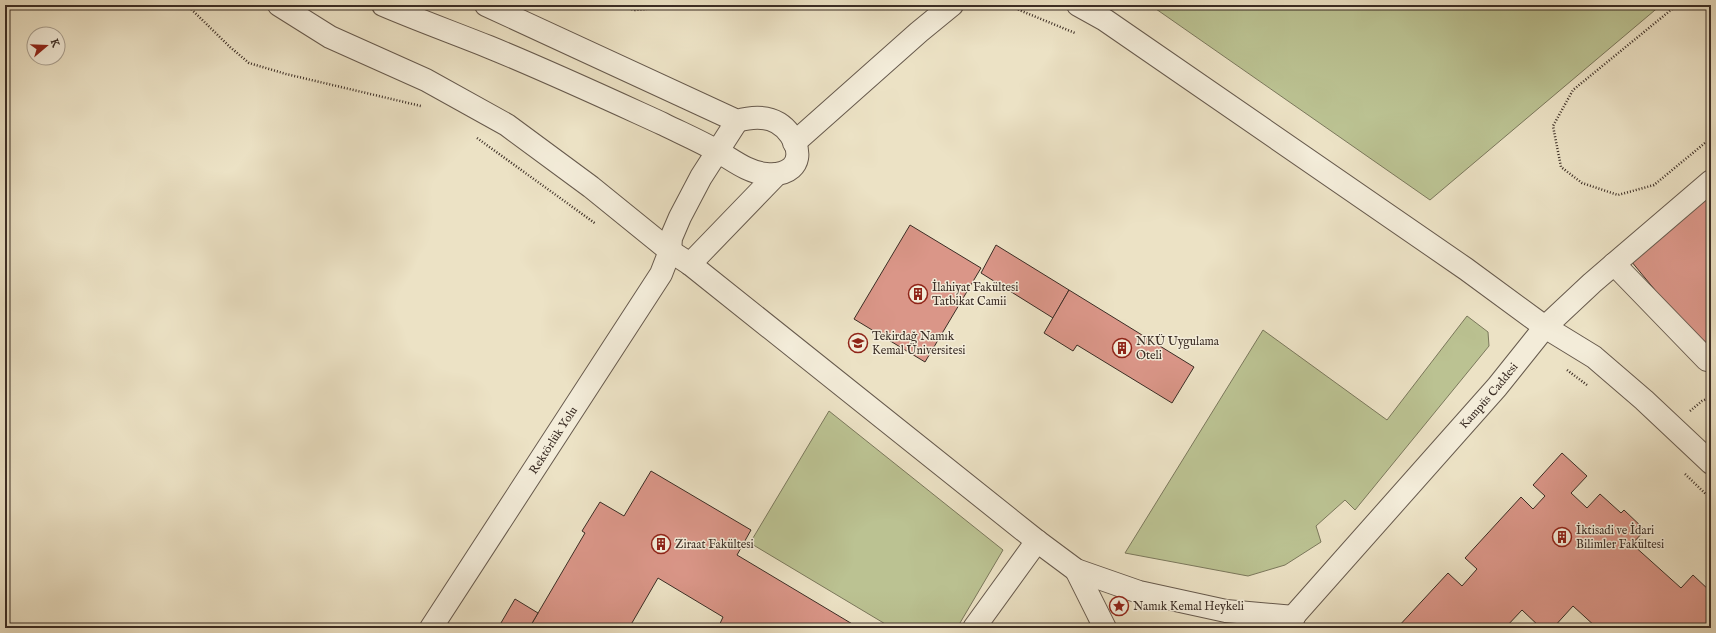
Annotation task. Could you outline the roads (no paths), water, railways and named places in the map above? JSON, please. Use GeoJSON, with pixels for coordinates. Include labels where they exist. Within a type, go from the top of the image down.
{"type":"FeatureCollection","features":[{"type":"Feature","properties":{"kind":"street"},"geometry":{"type":"LineString","coordinates":[[279,5],[330,37],[426,80],[507,125],[591,188],[670,251],[690,264],[1076,570],[1139,592],[1226,612],[1289,623]]}},
{"type":"Feature","properties":{"kind":"street"},"geometry":{"type":"LineString","coordinates":[[383,5],[490,48],[664,125],[718,151],[738,165],[753,172],[777,174],[787,172],[794,166],[797,154],[794,143],[785,129],[776,121],[764,117],[737,121],[514,10],[486,5]]}},
{"type":"Feature","properties":{"kind":"street"},"geometry":{"type":"LineString","coordinates":[[794,143],[919,32],[952,5]]}},
{"type":"Feature","properties":{"kind":"street"},"geometry":{"type":"LineString","coordinates":[[1078,5],[1100,12],[1466,269],[1545,327],[1594,357],[1644,400],[1711,463]]}},
{"type":"Feature","properties":{"kind":"street"},"geometry":{"type":"LineString","coordinates":[[718,151],[737,121]]}},
{"type":"Feature","properties":{"kind":"street","name":"Rektörlük Yolu"},"geometry":{"type":"LineString","coordinates":[[431,628],[661,274],[670,251],[671,238],[680,217],[701,177],[718,151]]}},
{"type":"Feature","properties":{"kind":"street"},"geometry":{"type":"LineString","coordinates":[[690,264],[777,174]]}},
{"type":"Feature","properties":{"kind":"street","name":"Kampüs Caddesi"},"geometry":{"type":"LineString","coordinates":[[1289,623],[1496,387],[1545,327],[1614,264],[1711,181]]}},
{"type":"Feature","properties":{"kind":"street"},"geometry":{"type":"LineString","coordinates":[[1614,264],[1707,360],[1711,357]]}},
{"type":"Feature","properties":{"kind":"street"},"geometry":{"type":"LineString","coordinates":[[974,628],[1037,540]]}},
{"type":"Feature","properties":{"kind":"street"},"geometry":{"type":"LineString","coordinates":[[1076,570],[1105,628]]}},
{"type":"Feature","properties":{"kind":"place","name":"İlahiyat Fakültesi Tatbikat Camii"},"geometry":{"type":"Point","coordinates":[918,294]}},
{"type":"Feature","properties":{"kind":"place","name":"Tekirdağ Namık Kemal Üniversitesi"},"geometry":{"type":"Point","coordinates":[858,343]}},
{"type":"Feature","properties":{"kind":"place","name":"NKÜ Uygulama Oteli"},"geometry":{"type":"Point","coordinates":[1122,348]}},
{"type":"Feature","properties":{"kind":"place","name":"İktisadi ve İdari Bilimler Fakültesi"},"geometry":{"type":"Point","coordinates":[1562,537]}},
{"type":"Feature","properties":{"kind":"place","name":"Ziraat Fakültesi"},"geometry":{"type":"Point","coordinates":[661,544]}},
{"type":"Feature","properties":{"kind":"place","name":"Namık Kemal Heykeli"},"geometry":{"type":"Point","coordinates":[1119,606]}}]}
